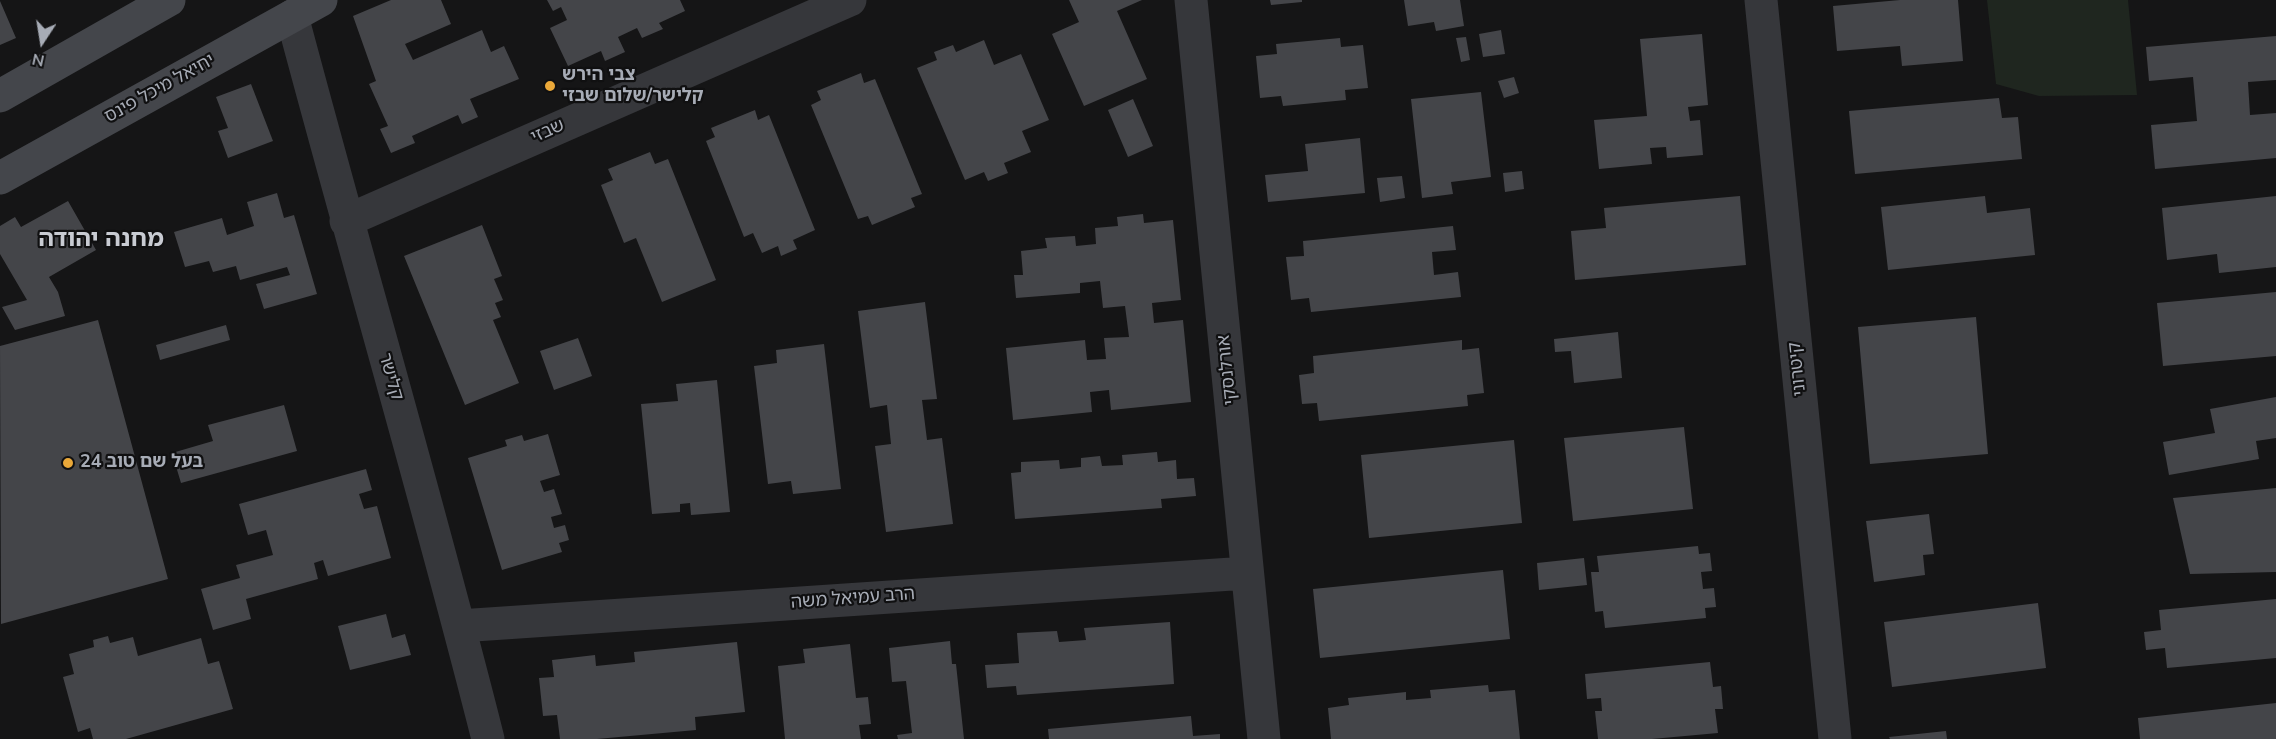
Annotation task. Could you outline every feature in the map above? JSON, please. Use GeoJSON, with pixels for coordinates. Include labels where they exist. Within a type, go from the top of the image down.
{"type":"FeatureCollection","features":[{"type":"Feature","properties":{"kind":"main road"},"geometry":{"type":"LineString","coordinates":[[0,96],[168,0]]}},
{"type":"Feature","properties":{"kind":"main road","name":"יחיאל מיכל פינס"},"geometry":{"type":"LineString","coordinates":[[0,178],[321,0]]}},
{"type":"Feature","properties":{"kind":"street","name":"שבזי"},"geometry":{"type":"LineString","coordinates":[[346,221],[850,0]]}},
{"type":"Feature","properties":{"kind":"street","name":"אורלנסקי"},"geometry":{"type":"LineString","coordinates":[[1191,0],[1264,739]]}},
{"type":"Feature","properties":{"kind":"street","name":"קיטרוני"},"geometry":{"type":"LineString","coordinates":[[1761,0],[1835,739]]}},
{"type":"Feature","properties":{"kind":"street","name":"קלישר"},"geometry":{"type":"LineString","coordinates":[[292,16],[488,739]]}},
{"type":"Feature","properties":{"kind":"street","name":"הרב עמיאל משה"},"geometry":{"type":"LineString","coordinates":[[459,626],[1248,573]]}},
{"type":"Feature","properties":{"kind":"shaded area"},"geometry":{"type":"Polygon","coordinates":[[[1987,0],[2128,0],[2137,95],[2039,96],[1996,84],[1987,0]]]}},
{"type":"Feature","properties":{"kind":"building"},"geometry":{"type":"Polygon","coordinates":[[[391,0],[441,0],[451,24],[405,44],[413,60],[482,30],[491,52],[504,46],[519,79],[470,99],[478,117],[462,124],[458,115],[412,136],[415,143],[391,153],[380,129],[388,126],[369,84],[376,81],[353,16],[391,0]]]}},
{"type":"Feature","properties":{"kind":"building"},"geometry":{"type":"Polygon","coordinates":[[[547,0],[680,0],[685,11],[659,23],[663,29],[642,38],[637,28],[618,37],[625,52],[605,61],[601,51],[568,66],[550,28],[567,20],[561,7],[553,11],[547,0]]]}},
{"type":"Feature","properties":{"kind":"building"},"geometry":{"type":"Polygon","coordinates":[[[1069,0],[1142,0],[1117,11],[1147,79],[1084,106],[1052,34],[1079,22],[1069,0]]]}},
{"type":"Feature","properties":{"kind":"building"},"geometry":{"type":"Polygon","coordinates":[[[1270,0],[1302,0],[1302,2],[1271,5],[1270,0]]]}},
{"type":"Feature","properties":{"kind":"building"},"geometry":{"type":"Polygon","coordinates":[[[1404,0],[1460,0],[1464,26],[1436,31],[1434,22],[1408,26],[1404,0]]]}},
{"type":"Feature","properties":{"kind":"building"},"geometry":{"type":"Polygon","coordinates":[[[1900,0],[1958,0],[1963,61],[1902,66],[1900,46],[1837,51],[1833,6],[1900,0]]]}},
{"type":"Feature","properties":{"kind":"building"},"geometry":{"type":"Polygon","coordinates":[[[0,1],[16,38],[0,45],[0,1]]]}},
{"type":"Feature","properties":{"kind":"building"},"geometry":{"type":"Polygon","coordinates":[[[1501,30],[1505,54],[1483,57],[1479,34],[1501,30]]]}},
{"type":"Feature","properties":{"kind":"building"},"geometry":{"type":"Polygon","coordinates":[[[1702,34],[1708,105],[1688,107],[1690,121],[1700,120],[1703,155],[1667,158],[1666,147],[1650,148],[1652,164],[1599,169],[1594,120],[1647,116],[1640,39],[1702,34]]]}},
{"type":"Feature","properties":{"kind":"building"},"geometry":{"type":"Polygon","coordinates":[[[2276,36],[2276,80],[2248,82],[2250,115],[2276,113],[2276,158],[2155,169],[2151,125],[2197,121],[2193,77],[2149,81],[2146,47],[2276,36]]]}},
{"type":"Feature","properties":{"kind":"building"},"geometry":{"type":"Polygon","coordinates":[[[1466,37],[1470,60],[1461,62],[1456,38],[1466,37]]]}},
{"type":"Feature","properties":{"kind":"building"},"geometry":{"type":"Polygon","coordinates":[[[1340,38],[1341,47],[1363,45],[1368,88],[1345,90],[1346,100],[1283,106],[1281,96],[1260,98],[1256,56],[1277,54],[1276,44],[1340,38]]]}},
{"type":"Feature","properties":{"kind":"building"},"geometry":{"type":"Polygon","coordinates":[[[984,40],[994,65],[1021,54],[1049,120],[1022,131],[1031,152],[1004,163],[1008,173],[988,181],[984,172],[965,180],[917,68],[937,60],[934,52],[953,45],[956,52],[984,40]]]}},
{"type":"Feature","properties":{"kind":"building"},"geometry":{"type":"Polygon","coordinates":[[[861,73],[864,83],[875,79],[922,194],[911,198],[915,207],[872,225],[868,216],[858,219],[811,105],[821,100],[817,91],[861,73]]]}},
{"type":"Feature","properties":{"kind":"building"},"geometry":{"type":"Polygon","coordinates":[[[1514,77],[1519,93],[1504,98],[1498,81],[1514,77]]]}},
{"type":"Feature","properties":{"kind":"building"},"geometry":{"type":"Polygon","coordinates":[[[251,84],[273,141],[228,158],[218,131],[228,128],[216,97],[251,84]]]}},
{"type":"Feature","properties":{"kind":"building"},"geometry":{"type":"Polygon","coordinates":[[[1481,92],[1491,177],[1451,182],[1453,194],[1422,198],[1411,99],[1481,92]]]}},
{"type":"Feature","properties":{"kind":"building"},"geometry":{"type":"Polygon","coordinates":[[[1999,98],[2002,118],[2018,117],[2022,159],[1855,174],[1849,111],[1999,98]]]}},
{"type":"Feature","properties":{"kind":"building"},"geometry":{"type":"Polygon","coordinates":[[[1133,99],[1153,146],[1128,157],[1108,110],[1133,99]]]}},
{"type":"Feature","properties":{"kind":"building"},"geometry":{"type":"Polygon","coordinates":[[[755,110],[758,120],[769,115],[815,230],[793,240],[797,249],[781,256],[778,246],[762,253],[753,233],[744,237],[706,141],[715,137],[711,128],[755,110]]]}},
{"type":"Feature","properties":{"kind":"building"},"geometry":{"type":"Polygon","coordinates":[[[1360,138],[1365,193],[1268,202],[1265,175],[1308,171],[1305,144],[1360,138]]]}},
{"type":"Feature","properties":{"kind":"building"},"geometry":{"type":"Polygon","coordinates":[[[650,152],[655,164],[668,159],[716,280],[662,302],[636,238],[624,243],[601,185],[613,180],[608,169],[650,152]]]}},
{"type":"Feature","properties":{"kind":"building"},"geometry":{"type":"Polygon","coordinates":[[[1522,171],[1524,189],[1505,192],[1503,173],[1522,171]]]}},
{"type":"Feature","properties":{"kind":"building"},"geometry":{"type":"Polygon","coordinates":[[[1402,176],[1405,198],[1380,202],[1377,178],[1402,176]]]}},
{"type":"Feature","properties":{"kind":"building"},"geometry":{"type":"Polygon","coordinates":[[[277,193],[284,218],[294,215],[317,294],[264,309],[256,284],[290,275],[287,267],[240,280],[236,266],[213,272],[209,261],[185,267],[174,232],[222,218],[227,235],[254,226],[247,202],[277,193]]]}},
{"type":"Feature","properties":{"kind":"building"},"geometry":{"type":"Polygon","coordinates":[[[1740,196],[1746,265],[1575,280],[1571,231],[1606,228],[1604,208],[1740,196]]]}},
{"type":"Feature","properties":{"kind":"building"},"geometry":{"type":"Polygon","coordinates":[[[1985,196],[1987,213],[2030,208],[2035,255],[1888,270],[1881,207],[1985,196]]]}},
{"type":"Feature","properties":{"kind":"building"},"geometry":{"type":"Polygon","coordinates":[[[2276,196],[2276,267],[2219,273],[2217,254],[2167,260],[2162,208],[2276,196]]]}},
{"type":"Feature","properties":{"kind":"building"},"geometry":{"type":"Polygon","coordinates":[[[68,201],[96,250],[49,277],[58,292],[65,316],[15,330],[2,307],[27,300],[0,254],[0,226],[15,217],[21,227],[68,201]]]}},
{"type":"Feature","properties":{"kind":"building"},"geometry":{"type":"Polygon","coordinates":[[[1143,214],[1144,223],[1173,220],[1181,300],[1152,303],[1154,323],[1183,320],[1191,402],[1111,410],[1109,390],[1090,392],[1092,412],[1013,420],[1006,348],[1085,340],[1087,360],[1106,359],[1104,338],[1129,337],[1125,306],[1103,308],[1100,281],[1080,283],[1080,293],[1016,298],[1014,275],[1023,275],[1021,251],[1047,248],[1045,238],[1075,236],[1076,246],[1096,244],[1095,228],[1118,226],[1117,217],[1143,214]]]}},
{"type":"Feature","properties":{"kind":"building"},"geometry":{"type":"Polygon","coordinates":[[[482,225],[502,276],[494,279],[503,300],[495,303],[501,317],[493,320],[519,383],[465,405],[404,256],[482,225]]]}},
{"type":"Feature","properties":{"kind":"building"},"geometry":{"type":"Polygon","coordinates":[[[1453,226],[1456,250],[1432,252],[1434,275],[1458,272],[1461,297],[1311,312],[1309,298],[1291,300],[1286,257],[1304,256],[1303,241],[1453,226]]]}},
{"type":"Feature","properties":{"kind":"building"},"geometry":{"type":"Polygon","coordinates":[[[2276,292],[2276,356],[2163,366],[2157,303],[2276,292]]]}},
{"type":"Feature","properties":{"kind":"building"},"geometry":{"type":"Polygon","coordinates":[[[925,302],[937,399],[922,400],[927,440],[942,438],[953,524],[886,532],[875,446],[891,444],[887,405],[870,408],[858,311],[925,302]]]}},
{"type":"Feature","properties":{"kind":"building"},"geometry":{"type":"Polygon","coordinates":[[[1976,317],[1988,454],[1870,464],[1858,327],[1976,317]]]}},
{"type":"Feature","properties":{"kind":"building","name":"בעל שם טוב 24"},"geometry":{"type":"Polygon","coordinates":[[[98,320],[168,579],[1,624],[0,346],[98,320]]]}},
{"type":"Feature","properties":{"kind":"building"},"geometry":{"type":"Polygon","coordinates":[[[226,325],[230,340],[160,360],[156,345],[226,325]]]}},
{"type":"Feature","properties":{"kind":"building"},"geometry":{"type":"Polygon","coordinates":[[[1618,332],[1622,378],[1574,383],[1571,351],[1555,352],[1554,339],[1618,332]]]}},
{"type":"Feature","properties":{"kind":"building"},"geometry":{"type":"Polygon","coordinates":[[[578,338],[592,376],[554,390],[540,351],[578,338]]]}},
{"type":"Feature","properties":{"kind":"building"},"geometry":{"type":"Polygon","coordinates":[[[1462,340],[1462,350],[1479,348],[1484,393],[1467,395],[1468,406],[1319,421],[1317,403],[1302,404],[1299,375],[1314,373],[1313,356],[1462,340]]]}},
{"type":"Feature","properties":{"kind":"building"},"geometry":{"type":"Polygon","coordinates":[[[824,344],[841,489],[793,494],[791,481],[768,484],[754,366],[777,363],[776,350],[824,344]]]}},
{"type":"Feature","properties":{"kind":"building"},"geometry":{"type":"Polygon","coordinates":[[[717,380],[730,512],[691,515],[690,503],[680,504],[680,512],[652,514],[641,404],[678,401],[676,384],[717,380]]]}},
{"type":"Feature","properties":{"kind":"building"},"geometry":{"type":"Polygon","coordinates":[[[2276,397],[2276,438],[2256,441],[2259,459],[2169,475],[2163,442],[2215,433],[2210,409],[2276,397]]]}},
{"type":"Feature","properties":{"kind":"building"},"geometry":{"type":"Polygon","coordinates":[[[284,405],[297,451],[181,483],[172,453],[213,441],[208,425],[284,405]]]}},
{"type":"Feature","properties":{"kind":"building"},"geometry":{"type":"Polygon","coordinates":[[[1684,427],[1693,509],[1573,521],[1564,438],[1684,427]]]}},
{"type":"Feature","properties":{"kind":"building"},"geometry":{"type":"Polygon","coordinates":[[[548,434],[560,475],[540,481],[544,492],[554,489],[562,514],[551,517],[554,528],[565,525],[569,540],[559,543],[562,552],[502,570],[468,458],[507,446],[505,440],[522,435],[524,441],[548,434]]]}},
{"type":"Feature","properties":{"kind":"building"},"geometry":{"type":"Polygon","coordinates":[[[1514,440],[1522,523],[1369,538],[1361,455],[1514,440]]]}},
{"type":"Feature","properties":{"kind":"building"},"geometry":{"type":"Polygon","coordinates":[[[1157,452],[1158,462],[1176,460],[1177,479],[1194,478],[1196,496],[1161,499],[1162,508],[1015,519],[1011,473],[1021,472],[1021,462],[1059,460],[1060,469],[1081,467],[1081,458],[1100,456],[1102,466],[1123,465],[1122,455],[1157,452]]]}},
{"type":"Feature","properties":{"kind":"building"},"geometry":{"type":"Polygon","coordinates":[[[366,469],[372,490],[359,494],[364,509],[377,506],[391,558],[328,576],[323,560],[314,563],[318,579],[246,599],[251,619],[213,630],[201,589],[240,578],[236,565],[273,555],[266,530],[248,535],[239,504],[366,469]]]}},
{"type":"Feature","properties":{"kind":"building"},"geometry":{"type":"Polygon","coordinates":[[[2276,488],[2276,572],[2190,574],[2173,498],[2276,488]]]}},
{"type":"Feature","properties":{"kind":"building"},"geometry":{"type":"Polygon","coordinates":[[[1929,514],[1934,554],[1923,555],[1925,575],[1874,582],[1866,521],[1929,514]]]}},
{"type":"Feature","properties":{"kind":"building"},"geometry":{"type":"Polygon","coordinates":[[[1698,546],[1699,554],[1710,553],[1712,571],[1701,572],[1703,589],[1714,588],[1716,607],[1705,608],[1706,618],[1605,628],[1603,611],[1595,612],[1591,572],[1599,572],[1597,556],[1698,546]]]}},
{"type":"Feature","properties":{"kind":"building"},"geometry":{"type":"Polygon","coordinates":[[[1584,558],[1587,585],[1539,590],[1537,563],[1584,558]]]}},
{"type":"Feature","properties":{"kind":"building"},"geometry":{"type":"Polygon","coordinates":[[[1503,570],[1510,639],[1320,658],[1313,589],[1503,570]]]}},
{"type":"Feature","properties":{"kind":"building"},"geometry":{"type":"Polygon","coordinates":[[[2276,599],[2276,658],[2167,668],[2165,648],[2146,650],[2144,632],[2161,630],[2159,610],[2276,599]]]}},
{"type":"Feature","properties":{"kind":"building"},"geometry":{"type":"Polygon","coordinates":[[[2038,603],[2046,668],[1892,687],[1884,622],[2038,603]]]}},
{"type":"Feature","properties":{"kind":"building"},"geometry":{"type":"Polygon","coordinates":[[[386,614],[392,638],[405,634],[411,655],[350,670],[338,626],[386,614]]]}},
{"type":"Feature","properties":{"kind":"building"},"geometry":{"type":"Polygon","coordinates":[[[1170,622],[1174,684],[1017,695],[1016,686],[987,688],[985,665],[1019,663],[1017,633],[1057,631],[1059,642],[1086,640],[1084,628],[1170,622]]]}},
{"type":"Feature","properties":{"kind":"building"},"geometry":{"type":"Polygon","coordinates":[[[108,636],[110,643],[133,637],[138,656],[201,638],[208,664],[219,661],[233,709],[126,739],[93,739],[90,728],[78,732],[63,677],[74,674],[69,654],[94,647],[93,640],[108,636]]]}},
{"type":"Feature","properties":{"kind":"building"},"geometry":{"type":"Polygon","coordinates":[[[950,641],[952,664],[956,664],[964,739],[898,739],[897,735],[912,733],[906,681],[892,682],[889,648],[950,641]]]}},
{"type":"Feature","properties":{"kind":"building"},"geometry":{"type":"Polygon","coordinates":[[[737,642],[745,712],[695,717],[696,730],[597,739],[560,739],[557,715],[543,716],[539,678],[554,677],[552,660],[595,655],[596,666],[635,662],[634,652],[737,642]]]}},
{"type":"Feature","properties":{"kind":"building"},"geometry":{"type":"Polygon","coordinates":[[[850,644],[856,698],[868,697],[871,724],[859,725],[861,739],[785,739],[778,666],[805,663],[803,649],[850,644]]]}},
{"type":"Feature","properties":{"kind":"building"},"geometry":{"type":"Polygon","coordinates":[[[1710,662],[1713,687],[1721,686],[1723,709],[1715,709],[1718,733],[1652,739],[1598,739],[1595,711],[1602,711],[1601,698],[1587,699],[1585,674],[1710,662]]]}},
{"type":"Feature","properties":{"kind":"building"},"geometry":{"type":"Polygon","coordinates":[[[1488,685],[1489,692],[1515,690],[1520,739],[1331,739],[1328,708],[1349,705],[1348,698],[1406,692],[1406,700],[1431,698],[1430,690],[1488,685]]]}},
{"type":"Feature","properties":{"kind":"building"},"geometry":{"type":"Polygon","coordinates":[[[2276,703],[2276,739],[2140,739],[2138,718],[2276,703]]]}},
{"type":"Feature","properties":{"kind":"building"},"geometry":{"type":"Polygon","coordinates":[[[1191,716],[1193,736],[1220,734],[1220,739],[1049,739],[1048,729],[1191,716]]]}},
{"type":"Feature","properties":{"kind":"building"},"geometry":{"type":"Polygon","coordinates":[[[1946,731],[1947,739],[1890,739],[1889,737],[1946,731]]]}},
{"type":"Feature","properties":{"kind":"place","name":"צבי הירש קלישר/שלום שבזי"},"geometry":{"type":"Point","coordinates":[550,86]}},
{"type":"Feature","properties":{"kind":"place","name":"בעל שם טוב 24"},"geometry":{"type":"Point","coordinates":[68,463]}},
{"type":"Feature","properties":{"kind":"district","name":"מחנה יהודה"},"geometry":{"type":"Point","coordinates":[101,240]}}]}
